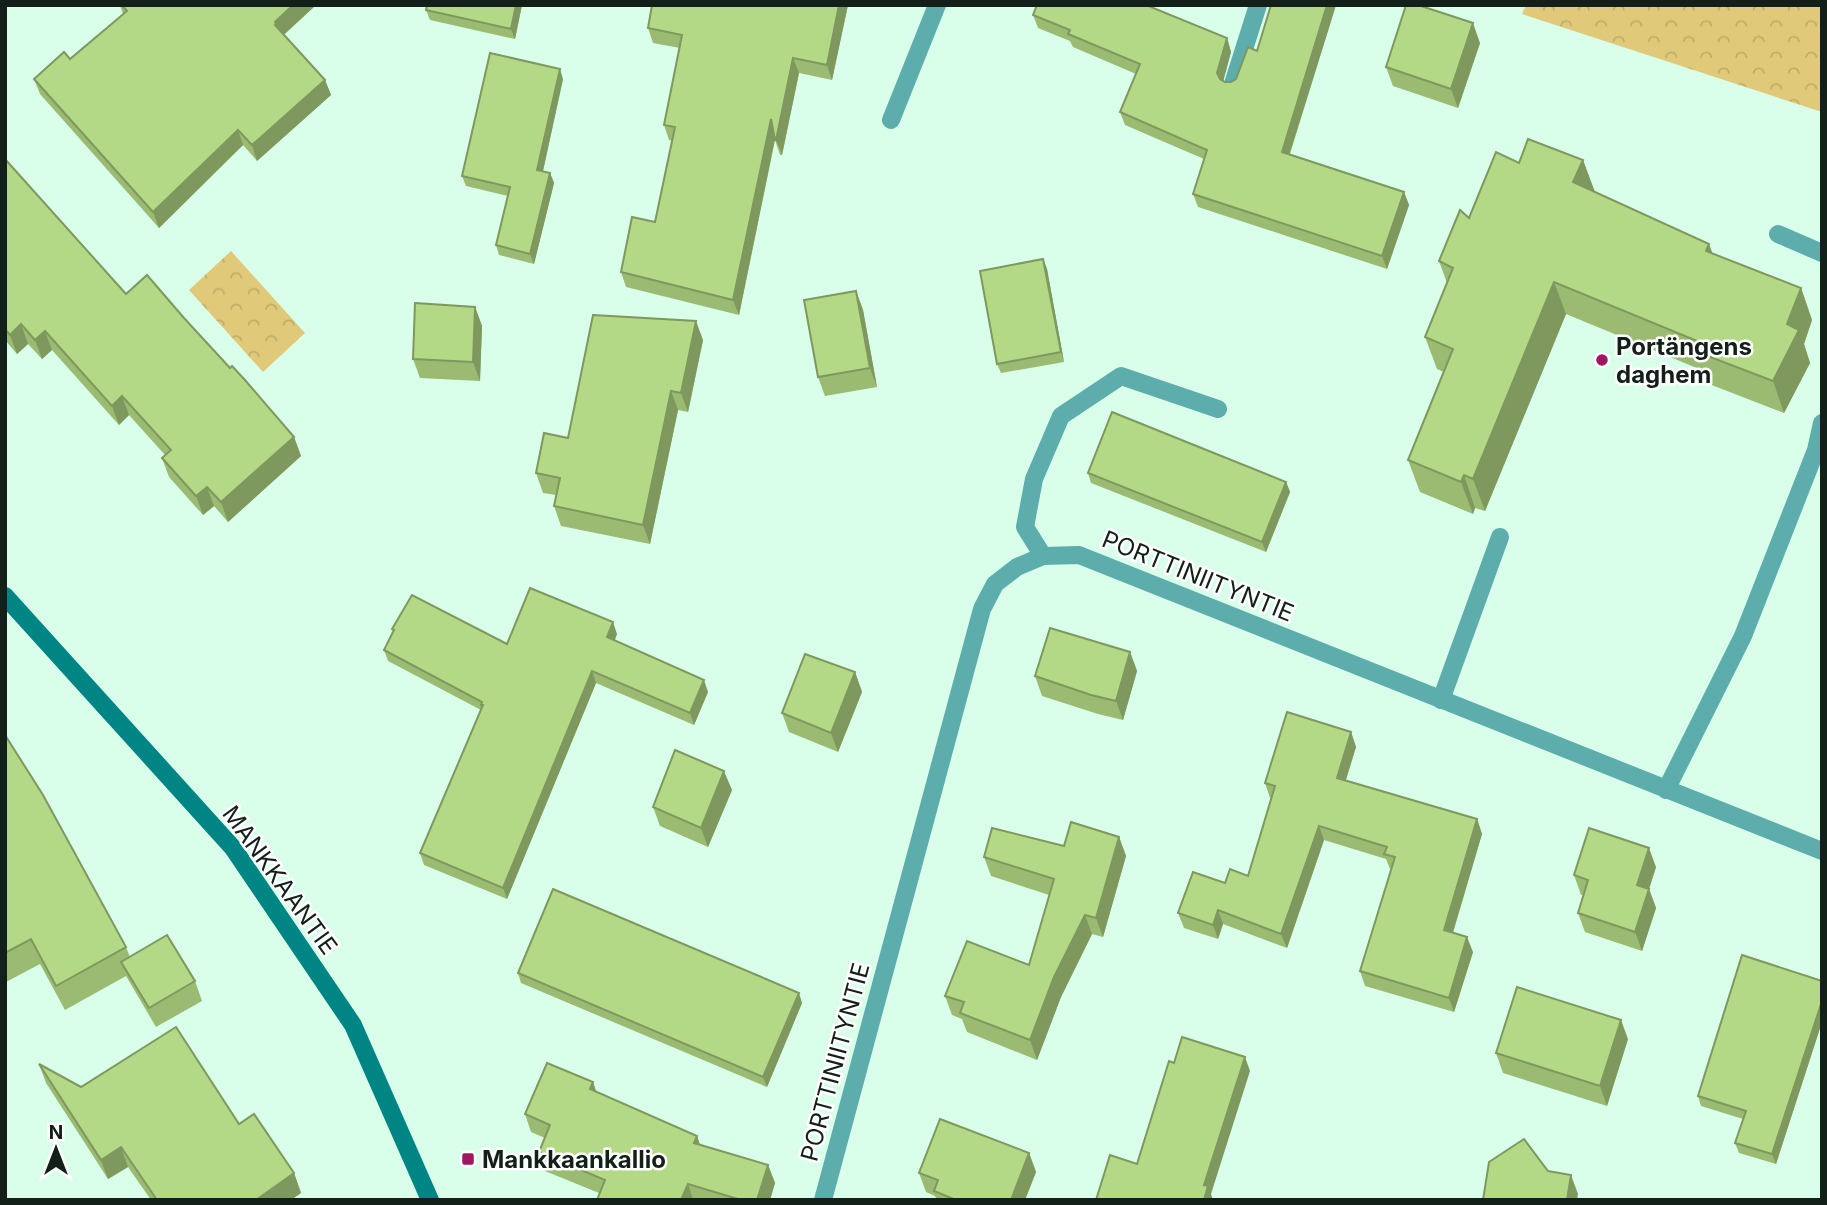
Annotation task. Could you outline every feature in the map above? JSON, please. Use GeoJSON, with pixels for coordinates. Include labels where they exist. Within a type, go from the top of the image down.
{"type":"FeatureCollection","features":[{"type":"Feature","properties":{"kind":"main road","name":"MANKKAANTIE"},"geometry":{"type":"LineString","coordinates":[[5,596],[233,849],[353,1025],[430,1200]]}},
{"type":"Feature","properties":{"kind":"street"},"geometry":{"type":"LineString","coordinates":[[891,120],[937,5]]}},
{"type":"Feature","properties":{"kind":"street"},"geometry":{"type":"LineString","coordinates":[[1233,84],[1258,5]]}},
{"type":"Feature","properties":{"kind":"street"},"geometry":{"type":"LineString","coordinates":[[1778,234],[1822,253]]}},
{"type":"Feature","properties":{"kind":"street"},"geometry":{"type":"LineString","coordinates":[[1043,556],[1025,527],[1034,478],[1061,416],[1121,376],[1218,409]]}},
{"type":"Feature","properties":{"kind":"street"},"geometry":{"type":"LineString","coordinates":[[1667,790],[1743,636],[1816,450],[1822,424]]}},
{"type":"Feature","properties":{"kind":"street"},"geometry":{"type":"LineString","coordinates":[[1441,700],[1500,537]]}},
{"type":"Feature","properties":{"kind":"street","name":"PORTTINIITYNTIE"},"geometry":{"type":"LineString","coordinates":[[823,1200],[982,609],[995,584],[1017,567],[1043,556],[1079,555],[1822,851]]}},
{"type":"Feature","properties":{"kind":"green space"},"geometry":{"type":"Polygon","coordinates":[[[1526,5],[1822,5],[1822,112],[1522,14],[1526,5]]]}},
{"type":"Feature","properties":{"kind":"green space"},"geometry":{"type":"Polygon","coordinates":[[[231,251],[305,333],[263,372],[189,290],[231,251]]]}},
{"type":"Feature","properties":{"kind":"building"},"geometry":{"type":"Polygon","coordinates":[[[122,5],[293,5],[275,25],[325,80],[252,145],[238,130],[153,212],[34,79],[64,52],[70,59],[127,11],[122,5]]]}},
{"type":"Feature","properties":{"kind":"building"},"geometry":{"type":"Polygon","coordinates":[[[427,5],[516,5],[511,29],[426,10],[427,5]]]}},
{"type":"Feature","properties":{"kind":"building"},"geometry":{"type":"Polygon","coordinates":[[[652,5],[839,5],[827,65],[793,58],[776,140],[771,119],[733,300],[621,272],[632,217],[655,222],[675,127],[664,125],[682,35],[648,28],[652,5]]]}},
{"type":"Feature","properties":{"kind":"building"},"geometry":{"type":"Polygon","coordinates":[[[1037,5],[1146,5],[1227,38],[1217,73],[1220,79],[1231,82],[1236,79],[1248,47],[1257,51],[1271,5],[1327,5],[1282,152],[1404,192],[1382,256],[1193,194],[1207,150],[1120,112],[1140,64],[1068,34],[1070,30],[1033,15],[1037,5]]]}},
{"type":"Feature","properties":{"kind":"building"},"geometry":{"type":"Polygon","coordinates":[[[1406,5],[1418,5],[1473,23],[1451,89],[1386,67],[1406,5]]]}},
{"type":"Feature","properties":{"kind":"building"},"geometry":{"type":"Polygon","coordinates":[[[490,53],[560,69],[537,170],[550,173],[530,254],[496,245],[510,187],[462,176],[490,53]]]}},
{"type":"Feature","properties":{"kind":"building"},"geometry":{"type":"Polygon","coordinates":[[[1528,139],[1583,160],[1573,182],[1709,244],[1706,251],[1801,288],[1787,324],[1799,330],[1773,381],[1697,352],[1702,343],[1554,282],[1473,479],[1464,475],[1461,482],[1408,460],[1453,349],[1425,337],[1453,268],[1439,261],[1460,210],[1469,218],[1496,152],[1519,163],[1528,139]]]}},
{"type":"Feature","properties":{"kind":"building"},"geometry":{"type":"Polygon","coordinates":[[[5,159],[126,294],[147,275],[294,437],[221,502],[207,487],[196,496],[162,458],[171,450],[122,396],[112,406],[45,331],[35,340],[21,324],[10,335],[5,329],[5,159]]]}},
{"type":"Feature","properties":{"kind":"building"},"geometry":{"type":"Polygon","coordinates":[[[1043,259],[1061,352],[997,364],[980,271],[1043,259]]]}},
{"type":"Feature","properties":{"kind":"building"},"geometry":{"type":"Polygon","coordinates":[[[856,291],[870,368],[818,377],[804,300],[856,291]]]}},
{"type":"Feature","properties":{"kind":"building"},"geometry":{"type":"Polygon","coordinates":[[[415,303],[475,307],[473,362],[413,359],[415,303]]]}},
{"type":"Feature","properties":{"kind":"building"},"geometry":{"type":"Polygon","coordinates":[[[593,315],[696,321],[681,393],[671,391],[643,525],[554,506],[560,478],[536,473],[544,433],[568,438],[593,315]]]}},
{"type":"Feature","properties":{"kind":"building"},"geometry":{"type":"Polygon","coordinates":[[[1112,412],[1286,482],[1262,542],[1088,473],[1112,412]]]}},
{"type":"Feature","properties":{"kind":"building"},"geometry":{"type":"Polygon","coordinates":[[[530,588],[613,622],[607,637],[704,680],[690,713],[592,671],[503,888],[420,853],[482,702],[384,650],[394,630],[392,629],[412,595],[507,644],[530,588]]]}},
{"type":"Feature","properties":{"kind":"building"},"geometry":{"type":"Polygon","coordinates":[[[1050,628],[1130,652],[1116,701],[1035,676],[1050,628]]]}},
{"type":"Feature","properties":{"kind":"building"},"geometry":{"type":"Polygon","coordinates":[[[805,654],[855,672],[831,733],[782,713],[805,654]]]}},
{"type":"Feature","properties":{"kind":"building"},"geometry":{"type":"Polygon","coordinates":[[[1287,712],[1351,732],[1337,778],[1477,819],[1444,930],[1467,937],[1449,998],[1360,971],[1395,857],[1384,854],[1387,847],[1319,826],[1281,934],[1218,910],[1213,925],[1178,913],[1193,872],[1225,883],[1230,869],[1248,876],[1275,786],[1265,783],[1287,712]]]}},
{"type":"Feature","properties":{"kind":"building"},"geometry":{"type":"Polygon","coordinates":[[[5,735],[43,795],[126,947],[56,986],[31,939],[5,953],[5,735]]]}},
{"type":"Feature","properties":{"kind":"building"},"geometry":{"type":"Polygon","coordinates":[[[675,750],[724,771],[701,828],[653,807],[675,750]]]}},
{"type":"Feature","properties":{"kind":"building"},"geometry":{"type":"Polygon","coordinates":[[[1071,822],[1119,837],[1096,918],[1085,915],[1054,977],[1030,1040],[960,1013],[964,1002],[945,996],[967,941],[1029,965],[1054,879],[984,857],[992,828],[1064,846],[1071,822]]]}},
{"type":"Feature","properties":{"kind":"building"},"geometry":{"type":"Polygon","coordinates":[[[1589,828],[1649,848],[1637,885],[1649,889],[1635,932],[1578,913],[1588,880],[1574,875],[1589,828]]]}},
{"type":"Feature","properties":{"kind":"building"},"geometry":{"type":"Polygon","coordinates":[[[553,889],[799,993],[763,1077],[518,973],[553,889]]]}},
{"type":"Feature","properties":{"kind":"building"},"geometry":{"type":"Polygon","coordinates":[[[167,935],[195,981],[149,1008],[121,962],[167,935]]]}},
{"type":"Feature","properties":{"kind":"building"},"geometry":{"type":"Polygon","coordinates":[[[1742,955],[1822,981],[1822,1001],[1772,1154],[1735,1143],[1746,1111],[1698,1096],[1742,955]]]}},
{"type":"Feature","properties":{"kind":"building"},"geometry":{"type":"Polygon","coordinates":[[[1517,987],[1621,1020],[1600,1086],[1496,1053],[1517,987]]]}},
{"type":"Feature","properties":{"kind":"building"},"geometry":{"type":"Polygon","coordinates":[[[176,1027],[239,1124],[254,1114],[294,1173],[256,1200],[157,1200],[121,1147],[101,1160],[39,1064],[81,1087],[176,1027]]]}},
{"type":"Feature","properties":{"kind":"building"},"geometry":{"type":"Polygon","coordinates":[[[1182,1037],[1245,1057],[1204,1185],[1208,1186],[1204,1200],[1096,1200],[1110,1155],[1137,1164],[1169,1061],[1174,1063],[1182,1037]]]}},
{"type":"Feature","properties":{"kind":"building"},"geometry":{"type":"Polygon","coordinates":[[[547,1063],[593,1082],[590,1089],[697,1136],[694,1143],[768,1165],[757,1200],[741,1200],[688,1184],[681,1200],[597,1200],[605,1180],[539,1152],[550,1125],[525,1114],[547,1063]]]}},
{"type":"Feature","properties":{"kind":"building"},"geometry":{"type":"Polygon","coordinates":[[[940,1119],[1029,1153],[1011,1200],[956,1200],[934,1191],[938,1180],[919,1173],[940,1119]]]}},
{"type":"Feature","properties":{"kind":"building"},"geometry":{"type":"Polygon","coordinates":[[[1524,1139],[1548,1171],[1571,1175],[1567,1200],[1483,1200],[1489,1162],[1524,1139]]]}},
{"type":"Feature","properties":{"kind":"place","name":"Portängens daghem"},"geometry":{"type":"Point","coordinates":[1602,360]}},
{"type":"Feature","properties":{"kind":"place","name":"Mankkaankallio"},"geometry":{"type":"Point","coordinates":[468,1159]}}]}
